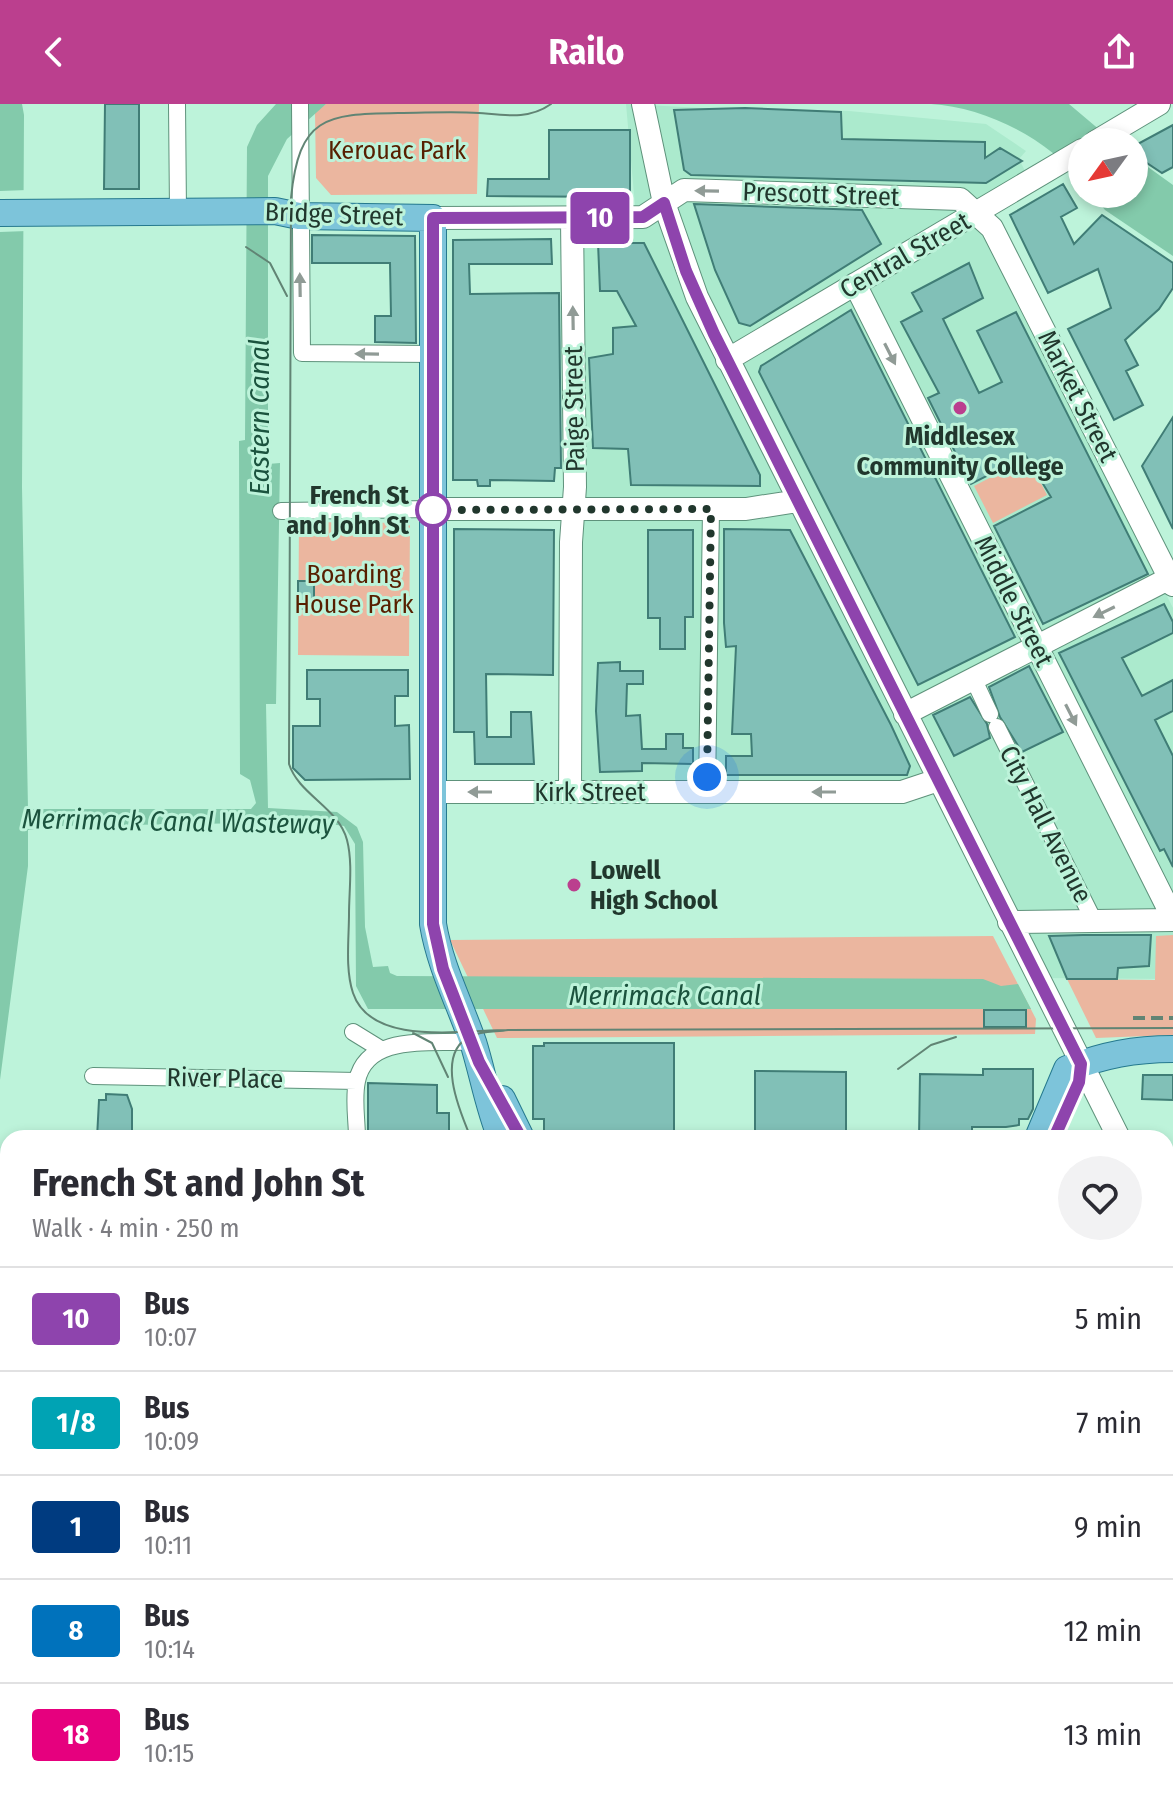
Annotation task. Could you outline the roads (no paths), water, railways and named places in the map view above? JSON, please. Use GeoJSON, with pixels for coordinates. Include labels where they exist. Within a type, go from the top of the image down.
{"type":"FeatureCollection","features":[{"type":"Feature","properties":{"kind":"main road"},"geometry":{"type":"LineString","coordinates":[[644,104],[664,203],[686,271],[727,360],[1115,1130]]}},
{"type":"Feature","properties":{"kind":"main road"},"geometry":{"type":"LineString","coordinates":[[1120,128],[1159,104]]}},
{"type":"Feature","properties":{"kind":"main road","name":"Central Street"},"geometry":{"type":"LineString","coordinates":[[727,360],[1068,158]]}},
{"type":"Feature","properties":{"kind":"main road","name":"Prescott Street"},"geometry":{"type":"LineString","coordinates":[[664,203],[684,190],[872,194],[960,199],[976,213]]}},
{"type":"Feature","properties":{"kind":"main road","name":"Bridge Street"},"geometry":{"type":"LineString","coordinates":[[0,213],[240,211],[572,219],[643,217],[664,203]]}},
{"type":"Feature","properties":{"kind":"main road","name":"Market Street"},"geometry":{"type":"LineString","coordinates":[[976,213],[992,228],[1172,582]]}},
{"type":"Feature","properties":{"kind":"main road"},"geometry":{"type":"LineString","coordinates":[[433,218],[433,924],[443,969],[462,1012],[485,1098],[498,1130]]}},
{"type":"Feature","properties":{"kind":"main road","name":"Paige Street"},"geometry":{"type":"LineString","coordinates":[[570,792],[572,219]]}},
{"type":"Feature","properties":{"kind":"main road","name":"Middle Street"},"geometry":{"type":"LineString","coordinates":[[855,284],[1173,919]]}},
{"type":"Feature","properties":{"kind":"main road"},"geometry":{"type":"LineString","coordinates":[[433,509],[746,509],[798,501]]}},
{"type":"Feature","properties":{"kind":"main road"},"geometry":{"type":"LineString","coordinates":[[905,714],[1036,645],[1172,582]]}},
{"type":"Feature","properties":{"kind":"main road","name":"Kirk Street"},"geometry":{"type":"LineString","coordinates":[[432,792],[902,792],[938,780]]}},
{"type":"Feature","properties":{"kind":"main road"},"geometry":{"type":"LineString","coordinates":[[1009,922],[1173,919]]}},
{"type":"Feature","properties":{"kind":"main road"},"geometry":{"type":"LineString","coordinates":[[1041,1130],[1059,1081],[1067,1069],[1133,1049],[1173,1049]]}},
{"type":"Feature","properties":{"kind":"main road"},"geometry":{"type":"LineString","coordinates":[[475,1052],[517,1130]]}},
{"type":"Feature","properties":{"kind":"main road"},"geometry":{"type":"LineString","coordinates":[[1058,1130],[1079,1082],[1081,1064]]}},
{"type":"Feature","properties":{"kind":"street"},"geometry":{"type":"LineString","coordinates":[[177,104],[178,211]]}},
{"type":"Feature","properties":{"kind":"street"},"geometry":{"type":"LineString","coordinates":[[300,104],[301,128],[287,214],[302,353],[433,354]]}},
{"type":"Feature","properties":{"kind":"street"},"geometry":{"type":"LineString","coordinates":[[281,511],[433,509]]}},
{"type":"Feature","properties":{"kind":"street"},"geometry":{"type":"LineString","coordinates":[[707,792],[711,509]]}},
{"type":"Feature","properties":{"kind":"street","name":"City Hall Avenue"},"geometry":{"type":"LineString","coordinates":[[973,678],[1094,921]]}},
{"type":"Feature","properties":{"kind":"street"},"geometry":{"type":"LineString","coordinates":[[353,1032],[379,1048],[475,1052]]}},
{"type":"Feature","properties":{"kind":"street"},"geometry":{"type":"LineString","coordinates":[[357,1130],[357,1081],[363,1063],[379,1048]]}},
{"type":"Feature","properties":{"kind":"street","name":"River Place"},"geometry":{"type":"LineString","coordinates":[[93,1076],[357,1081]]}},
{"type":"Feature","properties":{"kind":"water"},"geometry":{"type":"Polygon","coordinates":[[[0,104],[22,104],[24,115],[22,487],[28,809],[251,809],[256,803],[250,780],[240,774],[239,441],[245,440],[247,147],[257,125],[276,104],[326,104],[287,139],[268,176],[268,464],[280,463],[276,704],[266,704],[268,808],[337,812],[357,827],[363,842],[365,927],[373,967],[388,966],[390,973],[397,976],[983,979],[1001,986],[1018,984],[1031,1009],[368,1009],[356,986],[355,844],[344,826],[317,822],[57,826],[28,830],[28,866],[0,1080],[0,104]]]}},
{"type":"Feature","properties":{"kind":"water"},"geometry":{"type":"Polygon","coordinates":[[[931,104],[1069,104],[1097,128],[1068,128],[1068,166],[1034,139],[1014,128],[952,106],[931,104]]]}},
{"type":"Feature","properties":{"kind":"water"},"geometry":{"type":"Polygon","coordinates":[[[1148,167],[1173,185],[1173,256],[1103,208],[1148,208],[1148,167]]]}},
{"type":"Feature","properties":{"kind":"tram line"},"geometry":{"type":"LineString","coordinates":[[508,1030],[420,1032],[378,1022],[363,1010],[353,993],[349,974],[350,867],[347,840],[336,819],[301,784],[289,764],[291,198],[295,171],[309,136],[334,119],[398,113],[516,115],[534,112],[551,104]]}},
{"type":"Feature","properties":{"kind":"tram line"},"geometry":{"type":"LineString","coordinates":[[246,247],[270,263],[287,296]]}},
{"type":"Feature","properties":{"kind":"tram line"},"geometry":{"type":"LineString","coordinates":[[468,1130],[453,1084],[454,1055],[460,1044],[471,1036],[485,1032],[1173,1028]]}},
{"type":"Feature","properties":{"kind":"tram line"},"geometry":{"type":"LineString","coordinates":[[413,1033],[432,1043],[448,1077]]}},
{"type":"Feature","properties":{"kind":"tram line"},"geometry":{"type":"LineString","coordinates":[[898,1069],[931,1045],[956,1037]]}},
{"type":"Feature","properties":{"kind":"railway"},"geometry":{"type":"LineString","coordinates":[[1133,1018],[1173,1018]]}},
{"type":"Feature","properties":{"kind":"place","name":"Middlesex Community College"},"geometry":{"type":"Point","coordinates":[960,408]}},
{"type":"Feature","properties":{"kind":"place","name":"French St and John St"},"geometry":{"type":"Point","coordinates":[433,510]}},
{"type":"Feature","properties":{"kind":"place","name":"Lowell High School"},"geometry":{"type":"Point","coordinates":[574,885]}},
{"type":"Feature","properties":{"kind":"park label","name":"Kerouac Park"},"geometry":{"type":"Point","coordinates":[397,150]}},
{"type":"Feature","properties":{"kind":"park label","name":"Boarding House Park"},"geometry":{"type":"Point","coordinates":[354,589]}},
{"type":"Feature","properties":{"kind":"water label","name":"Eastern Canal"},"geometry":{"type":"Point","coordinates":[259,417]}},
{"type":"Feature","properties":{"kind":"water label","name":"Merrimack Canal Wasteway"},"geometry":{"type":"Point","coordinates":[178,821]}},
{"type":"Feature","properties":{"kind":"water label","name":"Merrimack Canal"},"geometry":{"type":"Point","coordinates":[665,995]}}]}
